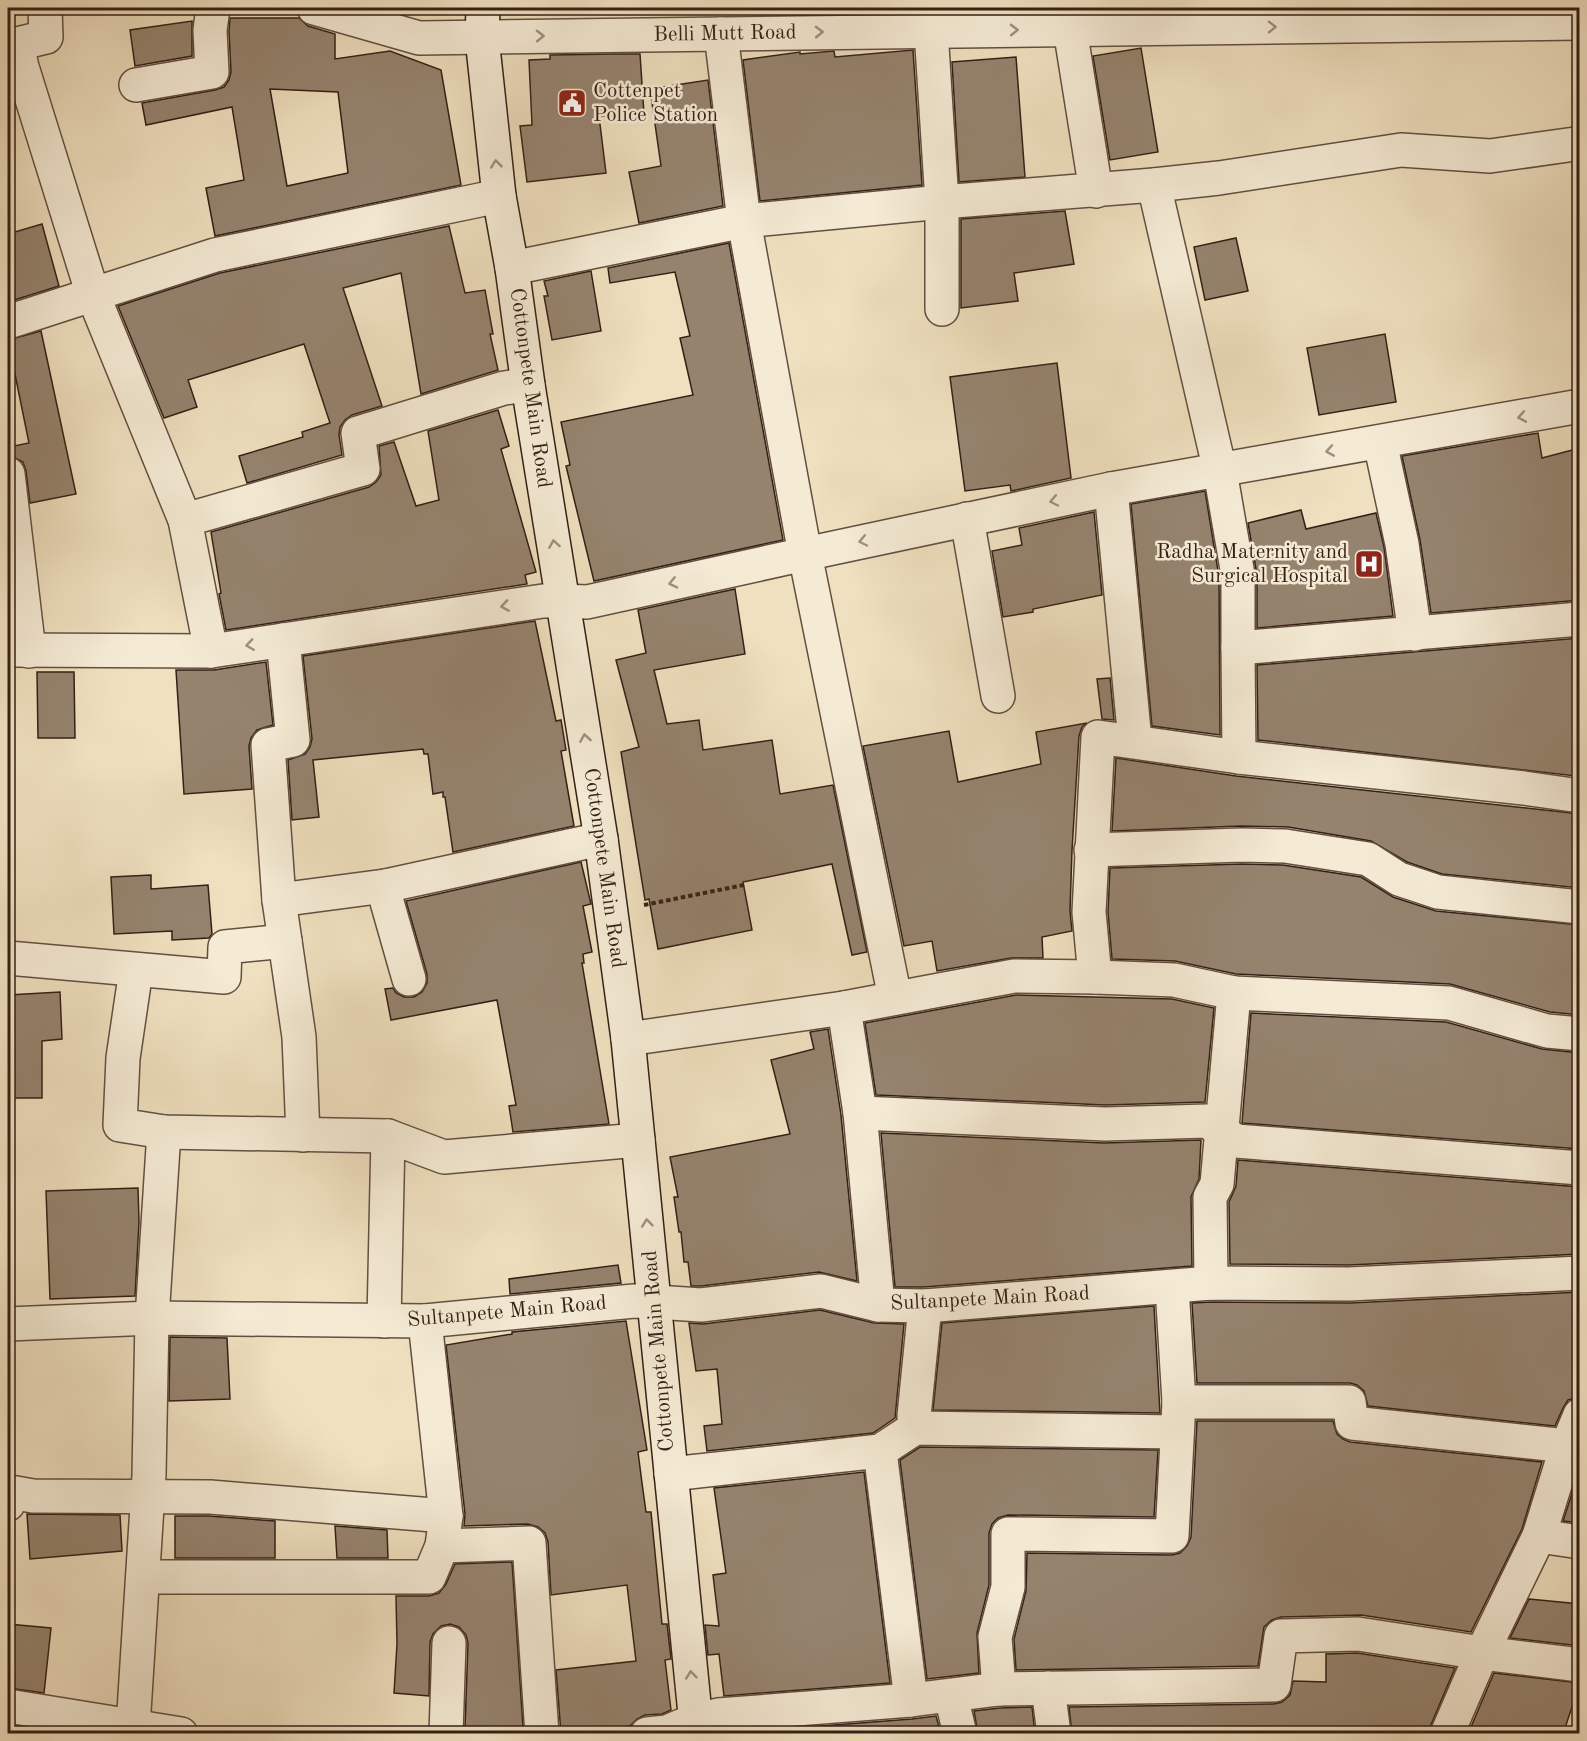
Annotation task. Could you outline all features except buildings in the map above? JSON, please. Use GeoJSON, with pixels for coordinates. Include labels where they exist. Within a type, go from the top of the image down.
{"type":"FeatureCollection","features":[{"type":"Feature","properties":{"kind":"street"},"geometry":{"type":"LineString","coordinates":[[45,8],[46,37],[17,44],[22,67],[93,295],[185,520],[211,651]]}},
{"type":"Feature","properties":{"kind":"street"},"geometry":{"type":"LineString","coordinates":[[136,85],[212,72],[210,30],[213,8]]}},
{"type":"Feature","properties":{"kind":"street","name":"Belli Mutt Road"},"geometry":{"type":"LineString","coordinates":[[314,8],[350,13],[419,38],[483,23],[721,34],[1070,29],[1230,17],[1435,16],[1580,23]]}},
{"type":"Feature","properties":{"kind":"street","name":"Cottonpete Main Road"},"geometry":{"type":"LineString","coordinates":[[483,23],[499,196],[601,839],[628,1039],[696,1727]]}},
{"type":"Feature","properties":{"kind":"street"},"geometry":{"type":"LineString","coordinates":[[1070,29],[1096,191]]}},
{"type":"Feature","properties":{"kind":"street"},"geometry":{"type":"LineString","coordinates":[[931,31],[942,202],[942,309]]}},
{"type":"Feature","properties":{"kind":"street"},"geometry":{"type":"LineString","coordinates":[[721,34],[744,221],[805,554],[895,998]]}},
{"type":"Feature","properties":{"kind":"street"},"geometry":{"type":"LineString","coordinates":[[512,268],[744,221],[1154,185],[1231,176],[1401,150],[1490,156],[1575,144],[1580,146]]}},
{"type":"Feature","properties":{"kind":"street"},"geometry":{"type":"LineString","coordinates":[[1154,185],[1220,471],[1238,575],[1239,757]]}},
{"type":"Feature","properties":{"kind":"street"},"geometry":{"type":"LineString","coordinates":[[8,322],[215,255],[499,196]]}},
{"type":"Feature","properties":{"kind":"street"},"geometry":{"type":"LineString","coordinates":[[185,520],[363,469],[358,433],[504,388],[528,385]]}},
{"type":"Feature","properties":{"kind":"street"},"geometry":{"type":"LineString","coordinates":[[8,474],[18,651],[211,651],[543,601],[587,602],[1111,489],[1580,406]]}},
{"type":"Feature","properties":{"kind":"street"},"geometry":{"type":"LineString","coordinates":[[1380,442],[1402,544],[1415,634]]}},
{"type":"Feature","properties":{"kind":"street"},"geometry":{"type":"LineString","coordinates":[[1111,489],[1136,741]]}},
{"type":"Feature","properties":{"kind":"street"},"geometry":{"type":"LineString","coordinates":[[967,519],[998,696]]}},
{"type":"Feature","properties":{"kind":"street"},"geometry":{"type":"LineString","coordinates":[[1238,648],[1580,619]]}},
{"type":"Feature","properties":{"kind":"street"},"geometry":{"type":"LineString","coordinates":[[283,640],[293,740],[268,745],[279,900],[299,1037],[303,1135]]}},
{"type":"Feature","properties":{"kind":"street"},"geometry":{"type":"LineString","coordinates":[[1095,977],[1089,912],[1098,737],[1239,757],[1580,796]]}},
{"type":"Feature","properties":{"kind":"street"},"geometry":{"type":"LineString","coordinates":[[279,900],[385,886],[601,839]]}},
{"type":"Feature","properties":{"kind":"street"},"geometry":{"type":"LineString","coordinates":[[1091,850],[1242,845],[1285,846],[1368,859],[1399,879],[1438,892],[1580,907]]}},
{"type":"Feature","properties":{"kind":"street"},"geometry":{"type":"LineString","coordinates":[[385,886],[387,902],[409,979]]}},
{"type":"Feature","properties":{"kind":"street"},"geometry":{"type":"LineString","coordinates":[[8,958],[224,977],[225,947],[285,941]]}},
{"type":"Feature","properties":{"kind":"street"},"geometry":{"type":"LineString","coordinates":[[136,969],[123,1058],[120,1125],[164,1132],[388,1136],[444,1157],[638,1140]]}},
{"type":"Feature","properties":{"kind":"street"},"geometry":{"type":"LineString","coordinates":[[628,1039],[844,1008],[1014,976],[1174,980],[1234,993],[1449,1003],[1547,1031],[1580,1034]]}},
{"type":"Feature","properties":{"kind":"street"},"geometry":{"type":"LineString","coordinates":[[1211,1283],[1209,1197],[1217,1184],[1234,993]]}},
{"type":"Feature","properties":{"kind":"street"},"geometry":{"type":"LineString","coordinates":[[844,1008],[860,1113],[878,1305]]}},
{"type":"Feature","properties":{"kind":"street"},"geometry":{"type":"LineString","coordinates":[[860,1113],[1106,1124],[1207,1121],[1236,1141],[1580,1168]]}},
{"type":"Feature","properties":{"kind":"street"},"geometry":{"type":"LineString","coordinates":[[133,1727],[148,1496],[152,1318],[164,1132]]}},
{"type":"Feature","properties":{"kind":"street"},"geometry":{"type":"LineString","coordinates":[[384,1321],[388,1136]]}},
{"type":"Feature","properties":{"kind":"street","name":"Sultanpete Main Road"},"geometry":{"type":"LineString","coordinates":[[8,1324],[152,1318],[425,1321],[634,1301],[701,1305],[821,1291],[878,1305],[925,1306],[1211,1283],[1349,1284],[1580,1273]]}},
{"type":"Feature","properties":{"kind":"street"},"geometry":{"type":"LineString","coordinates":[[999,1689],[995,1637],[1008,1587],[1008,1534],[1172,1536],[1178,1417],[1172,1287]]}},
{"type":"Feature","properties":{"kind":"street"},"geometry":{"type":"LineString","coordinates":[[915,1428],[914,1416],[925,1306]]}},
{"type":"Feature","properties":{"kind":"street"},"geometry":{"type":"LineString","coordinates":[[143,1577],[429,1576],[444,1531],[425,1321]]}},
{"type":"Feature","properties":{"kind":"street"},"geometry":{"type":"LineString","coordinates":[[671,1474],[880,1451],[915,1428],[1178,1417],[1349,1402],[1352,1423],[1568,1446]]}},
{"type":"Feature","properties":{"kind":"street"},"geometry":{"type":"LineString","coordinates":[[1447,1734],[1482,1653],[1539,1536],[1580,1415]]}},
{"type":"Feature","properties":{"kind":"street"},"geometry":{"type":"LineString","coordinates":[[880,1451],[911,1700]]}},
{"type":"Feature","properties":{"kind":"street"},"geometry":{"type":"LineString","coordinates":[[8,1504],[10,1492],[33,1496],[210,1497],[529,1543],[542,1734]]}},
{"type":"Feature","properties":{"kind":"street"},"geometry":{"type":"LineString","coordinates":[[1539,1536],[1580,1542]]}},
{"type":"Feature","properties":{"kind":"street"},"geometry":{"type":"LineString","coordinates":[[647,1734],[696,1727],[717,1715],[911,1700],[999,1689],[1274,1685],[1281,1636],[1358,1634],[1580,1665]]}},
{"type":"Feature","properties":{"kind":"street"},"geometry":{"type":"LineString","coordinates":[[446,1734],[449,1643]]}},
{"type":"Feature","properties":{"kind":"street"},"geometry":{"type":"LineString","coordinates":[[1048,1688],[1054,1734]]}},
{"type":"Feature","properties":{"kind":"street"},"geometry":{"type":"LineString","coordinates":[[951,1696],[960,1734]]}},
{"type":"Feature","properties":{"kind":"street"},"geometry":{"type":"LineString","coordinates":[[12,1716],[133,1727],[181,1734]]}},
{"type":"Feature","properties":{"kind":"path"},"geometry":{"type":"LineString","coordinates":[[611,909],[636,907],[744,885]]}},
{"type":"Feature","properties":{"kind":"place","name":"Cottenpet Police Station"},"geometry":{"type":"Point","coordinates":[572,103]}},
{"type":"Feature","properties":{"kind":"place","name":"Radha Maternity and Surgical Hospital"},"geometry":{"type":"Point","coordinates":[1369,564]}}]}
